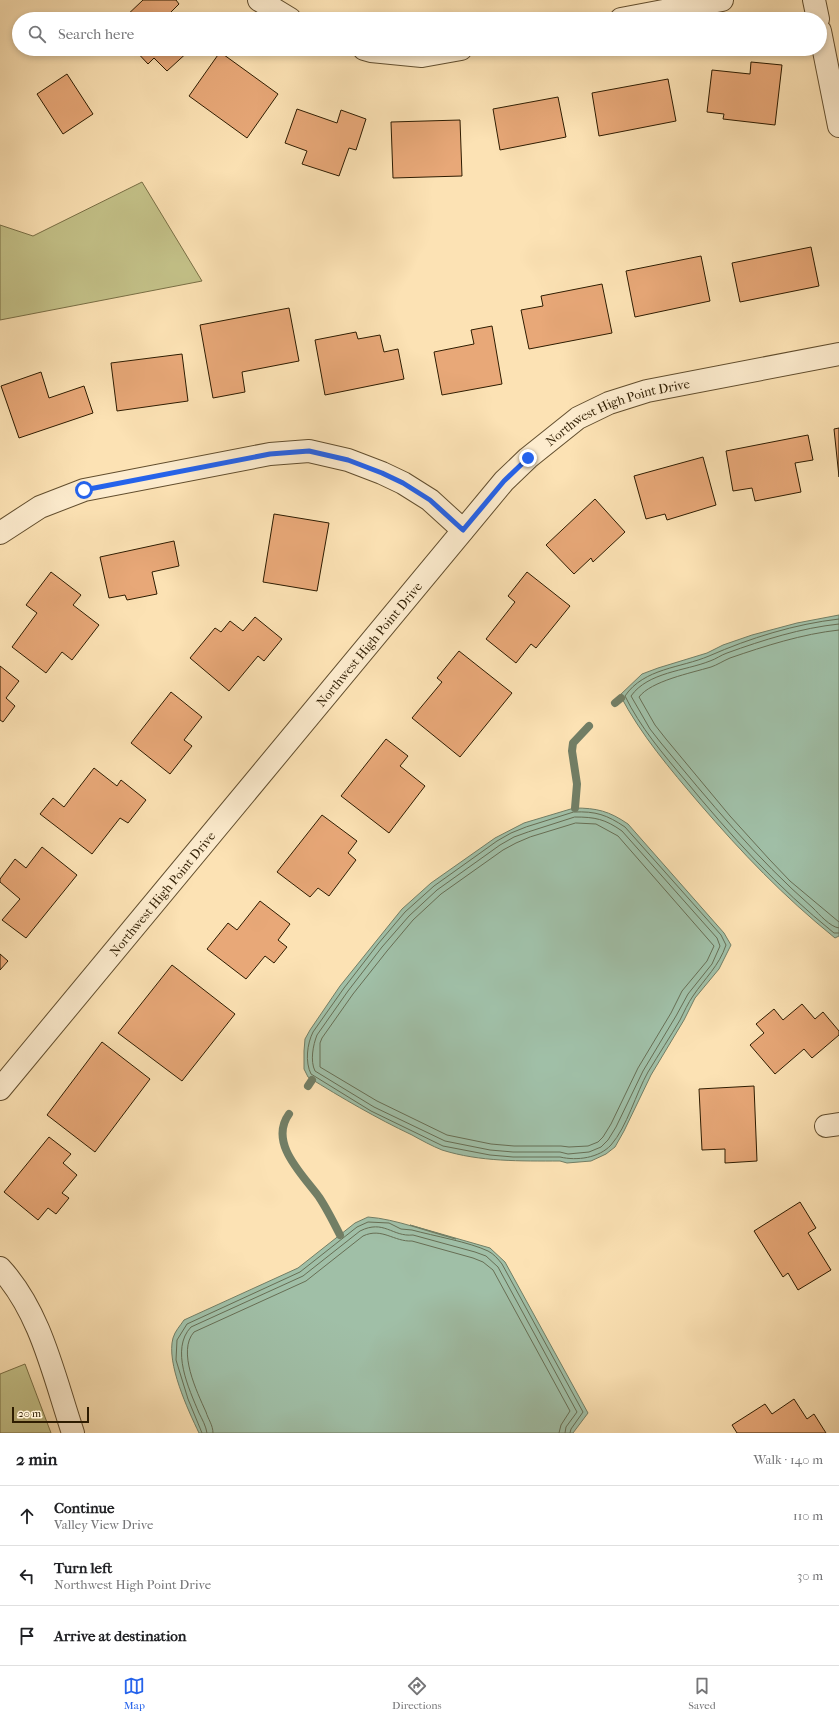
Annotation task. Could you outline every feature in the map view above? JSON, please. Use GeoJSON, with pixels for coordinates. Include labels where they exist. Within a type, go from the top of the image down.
{"type":"FeatureCollection","features":[{"type":"Feature","properties":{"kind":"street"},"geometry":{"type":"LineString","coordinates":[[259,0],[279,12]]}},
{"type":"Feature","properties":{"kind":"street"},"geometry":{"type":"LineString","coordinates":[[658,12],[722,0]]}},
{"type":"Feature","properties":{"kind":"street"},"geometry":{"type":"LineString","coordinates":[[814,0],[817,12]]}},
{"type":"Feature","properties":{"kind":"street"},"geometry":{"type":"LineString","coordinates":[[825,56],[839,126]]}},
{"type":"Feature","properties":{"kind":"street","name":"Northwest High Point Drive"},"geometry":{"type":"LineString","coordinates":[[0,1089],[504,481],[528,458],[578,418],[609,403],[647,392],[839,354]]}},
{"type":"Feature","properties":{"kind":"street"},"geometry":{"type":"LineString","coordinates":[[0,533],[40,508],[84,490],[270,454],[309,451],[348,460],[403,483],[430,500],[463,530]]}},
{"type":"Feature","properties":{"kind":"street"},"geometry":{"type":"LineString","coordinates":[[0,1268],[12,1281],[30,1312],[44,1344],[73,1433]]}},
{"type":"Feature","properties":{"kind":"shaded area"},"geometry":{"type":"Polygon","coordinates":[[[142,182],[202,281],[0,320],[0,225],[33,236],[142,182]]]}},
{"type":"Feature","properties":{"kind":"shaded area"},"geometry":{"type":"Polygon","coordinates":[[[25,1364],[51,1433],[0,1433],[0,1374],[25,1364]]]}},
{"type":"Feature","properties":{"kind":"water"},"geometry":{"type":"Polygon","coordinates":[[[839,615],[839,936],[835,938],[780,890],[747,857],[715,821],[656,751],[628,710],[620,695],[642,674],[658,668],[707,653],[723,645],[752,635],[797,623],[839,615]]]}},
{"type":"Feature","properties":{"kind":"water"},"geometry":{"type":"Polygon","coordinates":[[[574,808],[609,813],[628,824],[724,933],[731,945],[719,969],[695,998],[684,1020],[651,1075],[615,1147],[606,1154],[591,1161],[567,1163],[560,1161],[486,1159],[456,1154],[434,1147],[385,1122],[308,1077],[304,1069],[304,1051],[305,1039],[310,1030],[340,986],[402,909],[431,883],[495,838],[524,823],[574,808]]]}},
{"type":"Feature","properties":{"kind":"water"},"geometry":{"type":"Polygon","coordinates":[[[368,1217],[401,1223],[456,1239],[410,1225],[490,1248],[505,1262],[588,1413],[573,1433],[199,1433],[179,1386],[173,1360],[173,1338],[184,1320],[298,1268],[355,1223],[368,1217]]]}},
{"type":"Feature","properties":{"kind":"building"},"geometry":{"type":"Polygon","coordinates":[[[143,0],[176,0],[179,4],[171,12],[130,12],[143,0]]]}},
{"type":"Feature","properties":{"kind":"building"},"geometry":{"type":"Polygon","coordinates":[[[141,56],[183,56],[167,71],[154,58],[148,64],[141,56]]]}},
{"type":"Feature","properties":{"kind":"building"},"geometry":{"type":"Polygon","coordinates":[[[217,56],[226,56],[278,94],[247,138],[189,96],[217,56]]]}},
{"type":"Feature","properties":{"kind":"building"},"geometry":{"type":"Polygon","coordinates":[[[751,62],[782,65],[775,125],[723,119],[724,114],[707,112],[712,70],[750,74],[751,62]]]}},
{"type":"Feature","properties":{"kind":"building"},"geometry":{"type":"Polygon","coordinates":[[[67,74],[93,114],[63,134],[37,94],[67,74]]]}},
{"type":"Feature","properties":{"kind":"building"},"geometry":{"type":"Polygon","coordinates":[[[668,79],[676,121],[599,136],[592,93],[668,79]]]}},
{"type":"Feature","properties":{"kind":"building"},"geometry":{"type":"Polygon","coordinates":[[[558,97],[566,137],[500,150],[493,109],[558,97]]]}},
{"type":"Feature","properties":{"kind":"building"},"geometry":{"type":"Polygon","coordinates":[[[297,109],[337,123],[341,110],[366,119],[356,150],[349,148],[339,176],[302,164],[307,151],[285,143],[297,109]]]}},
{"type":"Feature","properties":{"kind":"building"},"geometry":{"type":"Polygon","coordinates":[[[460,120],[462,176],[393,178],[391,122],[460,120]]]}},
{"type":"Feature","properties":{"kind":"building"},"geometry":{"type":"Polygon","coordinates":[[[811,247],[819,286],[740,302],[732,263],[811,247]]]}},
{"type":"Feature","properties":{"kind":"building"},"geometry":{"type":"Polygon","coordinates":[[[701,256],[710,301],[635,317],[626,271],[701,256]]]}},
{"type":"Feature","properties":{"kind":"building"},"geometry":{"type":"Polygon","coordinates":[[[602,284],[612,333],[529,349],[521,310],[543,306],[541,296],[602,284]]]}},
{"type":"Feature","properties":{"kind":"building"},"geometry":{"type":"Polygon","coordinates":[[[289,308],[299,361],[242,372],[245,392],[213,398],[200,325],[289,308]]]}},
{"type":"Feature","properties":{"kind":"building"},"geometry":{"type":"Polygon","coordinates":[[[492,326],[502,384],[442,395],[434,352],[474,344],[471,330],[492,326]]]}},
{"type":"Feature","properties":{"kind":"building"},"geometry":{"type":"Polygon","coordinates":[[[356,332],[358,339],[380,335],[384,352],[398,349],[404,379],[325,395],[315,340],[356,332]]]}},
{"type":"Feature","properties":{"kind":"building"},"geometry":{"type":"Polygon","coordinates":[[[182,354],[188,401],[117,411],[111,363],[182,354]]]}},
{"type":"Feature","properties":{"kind":"building"},"geometry":{"type":"Polygon","coordinates":[[[41,372],[49,398],[84,386],[93,413],[19,438],[1,386],[41,372]]]}},
{"type":"Feature","properties":{"kind":"building"},"geometry":{"type":"Polygon","coordinates":[[[839,428],[839,477],[834,429],[839,428]]]}},
{"type":"Feature","properties":{"kind":"building"},"geometry":{"type":"Polygon","coordinates":[[[808,435],[813,460],[795,463],[801,492],[755,501],[752,488],[733,491],[726,451],[808,435]]]}},
{"type":"Feature","properties":{"kind":"building"},"geometry":{"type":"Polygon","coordinates":[[[703,457],[716,505],[667,520],[665,514],[646,519],[634,476],[703,457]]]}},
{"type":"Feature","properties":{"kind":"building"},"geometry":{"type":"Polygon","coordinates":[[[595,499],[625,532],[593,562],[591,558],[574,574],[546,545],[595,499]]]}},
{"type":"Feature","properties":{"kind":"building"},"geometry":{"type":"Polygon","coordinates":[[[274,514],[329,523],[317,591],[263,582],[274,514]]]}},
{"type":"Feature","properties":{"kind":"building"},"geometry":{"type":"Polygon","coordinates":[[[174,541],[179,566],[152,572],[157,594],[127,600],[125,595],[109,598],[100,557],[174,541]]]}},
{"type":"Feature","properties":{"kind":"building"},"geometry":{"type":"Polygon","coordinates":[[[51,572],[81,595],[73,605],[99,625],[72,660],[62,652],[46,673],[12,647],[37,613],[26,605],[51,572]]]}},
{"type":"Feature","properties":{"kind":"building"},"geometry":{"type":"Polygon","coordinates":[[[527,572],[570,606],[536,648],[531,644],[516,663],[486,639],[515,602],[508,596],[527,572]]]}},
{"type":"Feature","properties":{"kind":"building"},"geometry":{"type":"Polygon","coordinates":[[[255,617],[282,639],[264,661],[258,656],[229,691],[190,658],[215,628],[221,632],[230,621],[243,631],[255,617]]]}},
{"type":"Feature","properties":{"kind":"building"},"geometry":{"type":"Polygon","coordinates":[[[459,651],[512,693],[460,757],[412,718],[442,682],[437,678],[459,651]]]}},
{"type":"Feature","properties":{"kind":"building"},"geometry":{"type":"Polygon","coordinates":[[[0,666],[19,681],[6,698],[15,706],[3,722],[0,720],[0,666]]]}},
{"type":"Feature","properties":{"kind":"building"},"geometry":{"type":"Polygon","coordinates":[[[171,692],[202,717],[184,740],[192,746],[170,774],[131,743],[171,692]]]}},
{"type":"Feature","properties":{"kind":"building"},"geometry":{"type":"Polygon","coordinates":[[[386,739],[408,756],[400,766],[425,786],[389,833],[341,796],[386,739]]]}},
{"type":"Feature","properties":{"kind":"building"},"geometry":{"type":"Polygon","coordinates":[[[94,768],[117,786],[121,780],[146,800],[128,823],[120,818],[92,854],[40,814],[53,798],[64,807],[94,768]]]}},
{"type":"Feature","properties":{"kind":"building"},"geometry":{"type":"Polygon","coordinates":[[[322,815],[357,841],[348,853],[356,860],[329,896],[318,888],[310,897],[277,872],[322,815]]]}},
{"type":"Feature","properties":{"kind":"building"},"geometry":{"type":"Polygon","coordinates":[[[42,847],[77,875],[26,938],[2,920],[20,899],[0,882],[0,879],[15,859],[26,868],[42,847]]]}},
{"type":"Feature","properties":{"kind":"building"},"geometry":{"type":"Polygon","coordinates":[[[260,901],[290,924],[278,940],[287,947],[274,963],[265,956],[246,979],[207,949],[228,923],[237,930],[260,901]]]}},
{"type":"Feature","properties":{"kind":"building"},"geometry":{"type":"Polygon","coordinates":[[[0,954],[8,961],[0,970],[0,954]]]}},
{"type":"Feature","properties":{"kind":"building"},"geometry":{"type":"Polygon","coordinates":[[[172,965],[235,1014],[182,1081],[118,1033],[172,965]]]}},
{"type":"Feature","properties":{"kind":"building"},"geometry":{"type":"Polygon","coordinates":[[[802,1004],[815,1019],[823,1012],[839,1031],[839,1035],[812,1058],[804,1049],[775,1074],[750,1045],[764,1033],[756,1024],[774,1009],[783,1020],[802,1004]]]}},
{"type":"Feature","properties":{"kind":"building"},"geometry":{"type":"Polygon","coordinates":[[[102,1042],[150,1079],[95,1152],[47,1115],[102,1042]]]}},
{"type":"Feature","properties":{"kind":"building"},"geometry":{"type":"Polygon","coordinates":[[[754,1086],[757,1161],[725,1163],[725,1149],[702,1150],[699,1089],[754,1086]]]}},
{"type":"Feature","properties":{"kind":"building"},"geometry":{"type":"Polygon","coordinates":[[[49,1137],[71,1154],[63,1163],[77,1175],[62,1193],[69,1198],[56,1214],[48,1208],[38,1220],[4,1192],[49,1137]]]}},
{"type":"Feature","properties":{"kind":"building"},"geometry":{"type":"Polygon","coordinates":[[[800,1202],[816,1228],[808,1233],[831,1270],[798,1290],[788,1273],[783,1277],[754,1231],[800,1202]]]}},
{"type":"Feature","properties":{"kind":"building"},"geometry":{"type":"Polygon","coordinates":[[[794,1399],[807,1419],[814,1414],[826,1433],[737,1433],[732,1425],[765,1404],[772,1414],[794,1399]]]}},
{"type":"Feature","properties":{"kind":"waterway"},"geometry":{"type":"LineString","coordinates":[[615,703],[621,698]]}},
{"type":"Feature","properties":{"kind":"waterway"},"geometry":{"type":"LineString","coordinates":[[575,808],[577,784],[572,751],[573,743],[589,726]]}},
{"type":"Feature","properties":{"kind":"waterway"},"geometry":{"type":"LineString","coordinates":[[308,1086],[312,1080]]}},
{"type":"Feature","properties":{"kind":"waterway"},"geometry":{"type":"LineString","coordinates":[[289,1114],[284,1125],[283,1136],[285,1147],[297,1169],[319,1197],[340,1235]]}},
{"type":"Feature","properties":{"kind":"route"},"geometry":{"type":"LineString","coordinates":[[84,490],[270,454],[309,451],[348,460],[403,483],[430,500],[463,530],[504,481],[528,458]]}}]}
